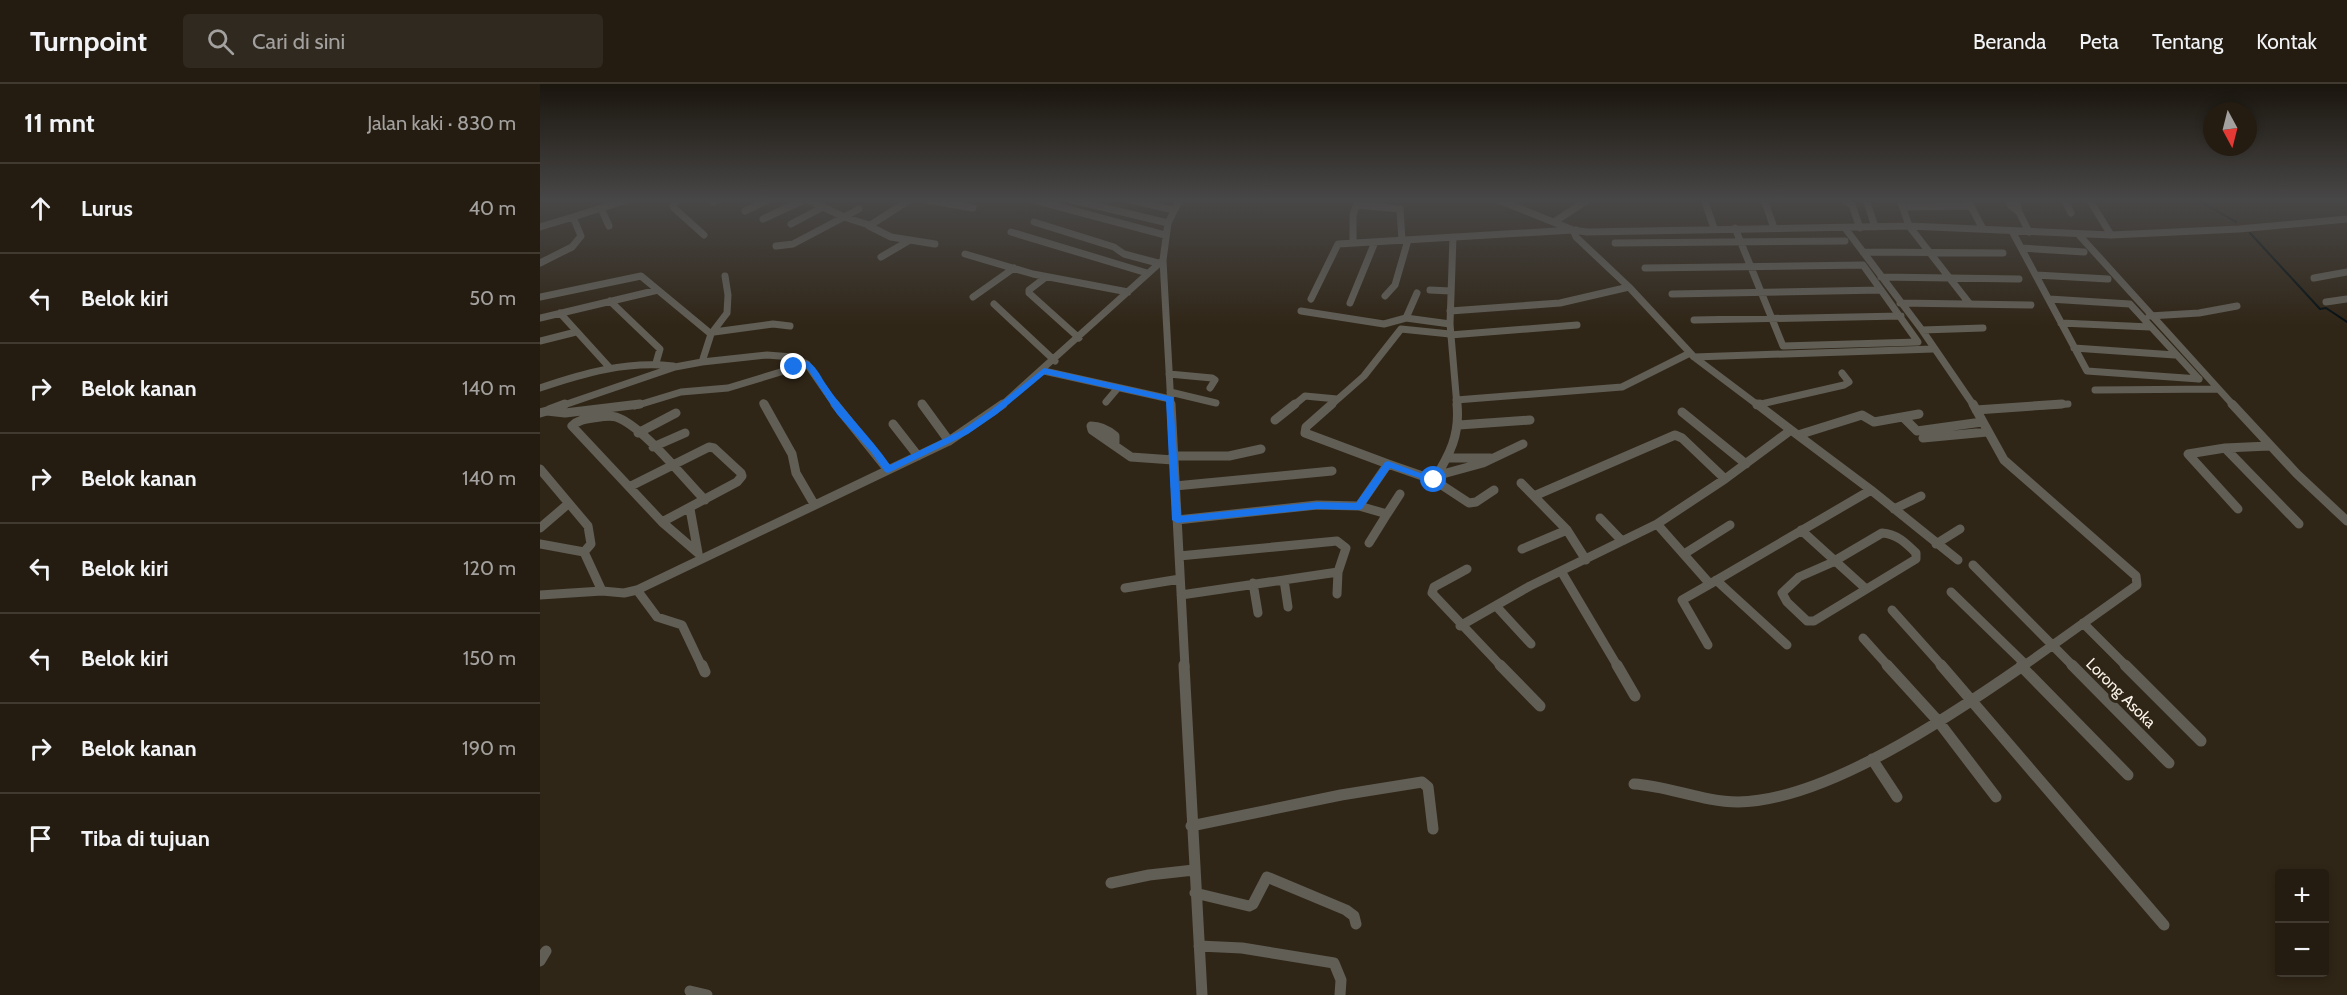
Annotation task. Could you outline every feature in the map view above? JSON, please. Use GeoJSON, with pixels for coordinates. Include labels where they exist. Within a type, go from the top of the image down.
{"type":"FeatureCollection","features":[{"type":"Feature","properties":{"kind":"street"},"geometry":{"type":"LineString","coordinates":[[540,263],[578,242]]}},
{"type":"Feature","properties":{"kind":"street"},"geometry":{"type":"LineString","coordinates":[[776,246],[798,242]]}},
{"type":"Feature","properties":{"kind":"street"},"geometry":{"type":"LineString","coordinates":[[881,257],[907,242]]}},
{"type":"Feature","properties":{"kind":"street"},"geometry":{"type":"LineString","coordinates":[[919,242],[935,244]]}},
{"type":"Feature","properties":{"kind":"street"},"geometry":{"type":"LineString","coordinates":[[1043,242],[1147,273]]}},
{"type":"Feature","properties":{"kind":"street"},"geometry":{"type":"LineString","coordinates":[[1096,242],[1114,247],[1124,254],[1160,262]]}},
{"type":"Feature","properties":{"kind":"street"},"geometry":{"type":"LineString","coordinates":[[1164,242],[1160,262],[1169,374],[1191,826],[1202,995]]}},
{"type":"Feature","properties":{"kind":"street"},"geometry":{"type":"LineString","coordinates":[[1350,303],[1375,242]]}},
{"type":"Feature","properties":{"kind":"street"},"geometry":{"type":"LineString","coordinates":[[1311,299],[1337,245],[1382,242]]}},
{"type":"Feature","properties":{"kind":"street"},"geometry":{"type":"LineString","coordinates":[[1385,296],[1395,285],[1405,242]]}},
{"type":"Feature","properties":{"kind":"street"},"geometry":{"type":"LineString","coordinates":[[1436,478],[1447,458],[1459,425],[1449,324],[1454,242]]}},
{"type":"Feature","properties":{"kind":"street"},"geometry":{"type":"LineString","coordinates":[[1581,242],[1629,286],[1692,355],[1871,490],[1958,560]]}},
{"type":"Feature","properties":{"kind":"street"},"geometry":{"type":"LineString","coordinates":[[1645,268],[1751,268],[1864,266],[1918,342],[1786,347],[1781,344],[1751,268],[1740,242]]}},
{"type":"Feature","properties":{"kind":"street"},"geometry":{"type":"LineString","coordinates":[[1615,243],[1791,242]]}},
{"type":"Feature","properties":{"kind":"street"},"geometry":{"type":"LineString","coordinates":[[1634,784],[1665,786],[1715,799],[1740,802],[1802,790],[1872,759],[1938,721],[2137,585],[2136,576],[2125,564],[2009,465],[1987,432],[1976,410],[1922,330],[1855,242]]}},
{"type":"Feature","properties":{"kind":"street"},"geometry":{"type":"LineString","coordinates":[[1920,242],[1969,303]]}},
{"type":"Feature","properties":{"kind":"street"},"geometry":{"type":"LineString","coordinates":[[2018,242],[2088,372],[2199,381],[2129,304],[2049,299]]}},
{"type":"Feature","properties":{"kind":"street"},"geometry":{"type":"LineString","coordinates":[[2085,242],[2149,316],[2269,446],[2313,491],[2347,521]]}},
{"type":"Feature","properties":{"kind":"street"},"geometry":{"type":"LineString","coordinates":[[2022,248],[2084,252]]}},
{"type":"Feature","properties":{"kind":"street"},"geometry":{"type":"LineString","coordinates":[[1863,252],[2003,253]]}},
{"type":"Feature","properties":{"kind":"street"},"geometry":{"type":"LineString","coordinates":[[965,254],[1046,277],[1128,292]]}},
{"type":"Feature","properties":{"kind":"street"},"geometry":{"type":"LineString","coordinates":[[540,596],[602,591],[624,593],[637,590],[699,555],[949,441],[994,412],[1044,371],[1160,262]]}},
{"type":"Feature","properties":{"kind":"street"},"geometry":{"type":"LineString","coordinates":[[973,297],[1014,268]]}},
{"type":"Feature","properties":{"kind":"street"},"geometry":{"type":"LineString","coordinates":[[2314,278],[2347,273]]}},
{"type":"Feature","properties":{"kind":"street"},"geometry":{"type":"LineString","coordinates":[[540,297],[633,275],[643,276],[713,333],[773,324],[790,326]]}},
{"type":"Feature","properties":{"kind":"street"},"geometry":{"type":"LineString","coordinates":[[2036,275],[2108,279]]}},
{"type":"Feature","properties":{"kind":"street"},"geometry":{"type":"LineString","coordinates":[[702,362],[713,333],[727,312],[728,295],[725,276]]}},
{"type":"Feature","properties":{"kind":"street"},"geometry":{"type":"LineString","coordinates":[[1046,277],[1029,290],[1029,293],[1079,338]]}},
{"type":"Feature","properties":{"kind":"street"},"geometry":{"type":"LineString","coordinates":[[1881,277],[2019,279]]}},
{"type":"Feature","properties":{"kind":"street"},"geometry":{"type":"LineString","coordinates":[[1450,311],[1560,303],[1629,286]]}},
{"type":"Feature","properties":{"kind":"street"},"geometry":{"type":"LineString","coordinates":[[540,318],[658,290]]}},
{"type":"Feature","properties":{"kind":"street"},"geometry":{"type":"LineString","coordinates":[[1430,290],[1451,291]]}},
{"type":"Feature","properties":{"kind":"street"},"geometry":{"type":"LineString","coordinates":[[1672,294],[1881,290]]}},
{"type":"Feature","properties":{"kind":"street"},"geometry":{"type":"LineString","coordinates":[[1406,318],[1417,293]]}},
{"type":"Feature","properties":{"kind":"street"},"geometry":{"type":"LineString","coordinates":[[2326,302],[2347,299]]}},
{"type":"Feature","properties":{"kind":"street"},"geometry":{"type":"LineString","coordinates":[[610,301],[660,349],[656,363]]}},
{"type":"Feature","properties":{"kind":"street"},"geometry":{"type":"LineString","coordinates":[[1900,303],[2031,305]]}},
{"type":"Feature","properties":{"kind":"street"},"geometry":{"type":"LineString","coordinates":[[994,304],[1054,361]]}},
{"type":"Feature","properties":{"kind":"street"},"geometry":{"type":"LineString","coordinates":[[2149,316],[2199,314],[2237,306]]}},
{"type":"Feature","properties":{"kind":"street"},"geometry":{"type":"LineString","coordinates":[[1301,311],[1384,324],[1394,324],[1406,318],[1449,324]]}},
{"type":"Feature","properties":{"kind":"street"},"geometry":{"type":"LineString","coordinates":[[560,313],[609,367]]}},
{"type":"Feature","properties":{"kind":"street"},"geometry":{"type":"LineString","coordinates":[[1694,320],[1901,316]]}},
{"type":"Feature","properties":{"kind":"street"},"geometry":{"type":"LineString","coordinates":[[2061,323],[2150,327]]}},
{"type":"Feature","properties":{"kind":"street"},"geometry":{"type":"LineString","coordinates":[[1494,490],[1476,502],[1469,503],[1436,478],[1388,464],[1305,433],[1306,427],[1364,376],[1401,329],[1450,334],[1577,325]]}},
{"type":"Feature","properties":{"kind":"street"},"geometry":{"type":"LineString","coordinates":[[1922,330],[1983,328]]}},
{"type":"Feature","properties":{"kind":"street"},"geometry":{"type":"LineString","coordinates":[[540,341],[576,332]]}},
{"type":"Feature","properties":{"kind":"street"},"geometry":{"type":"LineString","coordinates":[[2074,348],[2175,355]]}},
{"type":"Feature","properties":{"kind":"street"},"geometry":{"type":"LineString","coordinates":[[1456,400],[1622,387],[1692,355],[1933,349]]}},
{"type":"Feature","properties":{"kind":"street"},"geometry":{"type":"LineString","coordinates":[[543,412],[675,367],[767,355],[792,357],[807,364],[840,412],[874,450],[888,470]]}},
{"type":"Feature","properties":{"kind":"street"},"geometry":{"type":"LineString","coordinates":[[540,388],[609,367],[656,363],[675,367]]}},
{"type":"Feature","properties":{"kind":"street"},"geometry":{"type":"LineString","coordinates":[[543,412],[565,413],[631,407],[681,392],[728,388],[807,364]]}},
{"type":"Feature","properties":{"kind":"street"},"geometry":{"type":"LineString","coordinates":[[1044,371],[1117,389],[1216,403]]}},
{"type":"Feature","properties":{"kind":"street"},"geometry":{"type":"LineString","coordinates":[[1757,405],[1844,385],[1849,382],[1842,373]]}},
{"type":"Feature","properties":{"kind":"street"},"geometry":{"type":"LineString","coordinates":[[1169,374],[1212,378],[1215,380],[1210,388]]}},
{"type":"Feature","properties":{"kind":"street"},"geometry":{"type":"LineString","coordinates":[[1106,402],[1117,389]]}},
{"type":"Feature","properties":{"kind":"street"},"geometry":{"type":"LineString","coordinates":[[2096,390],[2218,389]]}},
{"type":"Feature","properties":{"kind":"street"},"geometry":{"type":"LineString","coordinates":[[1275,420],[1305,396],[1337,399]]}},
{"type":"Feature","properties":{"kind":"street"},"geometry":{"type":"LineString","coordinates":[[763,403],[792,454],[791,460],[796,473],[814,504]]}},
{"type":"Feature","properties":{"kind":"street"},"geometry":{"type":"LineString","coordinates":[[922,404],[949,441]]}},
{"type":"Feature","properties":{"kind":"street"},"geometry":{"type":"LineString","coordinates":[[1976,410],[2068,404]]}},
{"type":"Feature","properties":{"kind":"street"},"geometry":{"type":"LineString","coordinates":[[1682,412],[1746,464]]}},
{"type":"Feature","properties":{"kind":"street"},"geometry":{"type":"LineString","coordinates":[[638,433],[676,413]]}},
{"type":"Feature","properties":{"kind":"street"},"geometry":{"type":"LineString","coordinates":[[1460,626],[1622,540],[1657,524],[1794,433],[1863,415],[1874,422],[1919,414]]}},
{"type":"Feature","properties":{"kind":"street"},"geometry":{"type":"LineString","coordinates":[[699,555],[662,522],[572,426],[583,419],[612,417],[619,419],[653,447],[705,500]]}},
{"type":"Feature","properties":{"kind":"street"},"geometry":{"type":"LineString","coordinates":[[1903,417],[1917,431],[1982,422]]}},
{"type":"Feature","properties":{"kind":"street"},"geometry":{"type":"LineString","coordinates":[[1459,425],[1530,420]]}},
{"type":"Feature","properties":{"kind":"street"},"geometry":{"type":"LineString","coordinates":[[893,424],[918,456]]}},
{"type":"Feature","properties":{"kind":"street"},"geometry":{"type":"LineString","coordinates":[[1923,438],[1987,432]]}},
{"type":"Feature","properties":{"kind":"street"},"geometry":{"type":"LineString","coordinates":[[653,447],[685,433]]}},
{"type":"Feature","properties":{"kind":"street"},"geometry":{"type":"LineString","coordinates":[[1534,496],[1675,435],[1682,438],[1725,479]]}},
{"type":"Feature","properties":{"kind":"street"},"geometry":{"type":"LineString","coordinates":[[1436,478],[1523,444]]}},
{"type":"Feature","properties":{"kind":"street"},"geometry":{"type":"LineString","coordinates":[[1115,445],[1131,457],[1206,456],[1252,453],[1261,449]]}},
{"type":"Feature","properties":{"kind":"street"},"geometry":{"type":"LineString","coordinates":[[2238,509],[2188,454],[2225,448],[2269,446]]}},
{"type":"Feature","properties":{"kind":"street"},"geometry":{"type":"LineString","coordinates":[[629,487],[703,449],[712,447],[741,473],[742,476],[737,482],[662,522]]}},
{"type":"Feature","properties":{"kind":"street"},"geometry":{"type":"LineString","coordinates":[[2225,448],[2299,524]]}},
{"type":"Feature","properties":{"kind":"street"},"geometry":{"type":"LineString","coordinates":[[1447,458],[1492,458]]}},
{"type":"Feature","properties":{"kind":"street"},"geometry":{"type":"LineString","coordinates":[[1359,506],[1388,464]]}},
{"type":"Feature","properties":{"kind":"street"},"geometry":{"type":"LineString","coordinates":[[540,469],[544,480],[585,519],[591,530],[591,544],[585,552]]}},
{"type":"Feature","properties":{"kind":"street"},"geometry":{"type":"LineString","coordinates":[[1175,486],[1332,471]]}},
{"type":"Feature","properties":{"kind":"street"},"geometry":{"type":"LineString","coordinates":[[1521,483],[1567,530],[1586,560]]}},
{"type":"Feature","properties":{"kind":"street"},"geometry":{"type":"LineString","coordinates":[[1708,645],[1683,600],[1871,490]]}},
{"type":"Feature","properties":{"kind":"street"},"geometry":{"type":"LineString","coordinates":[[1369,543],[1400,494]]}},
{"type":"Feature","properties":{"kind":"street"},"geometry":{"type":"LineString","coordinates":[[1894,509],[1921,496]]}},
{"type":"Feature","properties":{"kind":"street"},"geometry":{"type":"LineString","coordinates":[[540,528],[568,504]]}},
{"type":"Feature","properties":{"kind":"street"},"geometry":{"type":"LineString","coordinates":[[1177,520],[1317,505],[1359,506],[1387,514]]}},
{"type":"Feature","properties":{"kind":"street"},"geometry":{"type":"LineString","coordinates":[[690,509],[699,555]]}},
{"type":"Feature","properties":{"kind":"street"},"geometry":{"type":"LineString","coordinates":[[1600,518],[1622,540]]}},
{"type":"Feature","properties":{"kind":"street"},"geometry":{"type":"LineString","coordinates":[[1657,524],[1713,582],[1787,645]]}},
{"type":"Feature","properties":{"kind":"street"},"geometry":{"type":"LineString","coordinates":[[1684,554],[1730,525]]}},
{"type":"Feature","properties":{"kind":"street"},"geometry":{"type":"LineString","coordinates":[[1936,544],[1960,529]]}},
{"type":"Feature","properties":{"kind":"street"},"geometry":{"type":"LineString","coordinates":[[1522,549],[1567,530]]}},
{"type":"Feature","properties":{"kind":"street"},"geometry":{"type":"LineString","coordinates":[[1801,530],[1865,588]]}},
{"type":"Feature","properties":{"kind":"street"},"geometry":{"type":"LineString","coordinates":[[1886,532],[1897,536],[1916,554],[1914,561],[1865,588],[1810,621],[1787,602],[1782,593],[1801,578],[1886,532]]}},
{"type":"Feature","properties":{"kind":"street"},"geometry":{"type":"LineString","coordinates":[[1179,556],[1337,541],[1346,548],[1338,572],[1337,594]]}},
{"type":"Feature","properties":{"kind":"street"},"geometry":{"type":"LineString","coordinates":[[540,544],[585,552]]}},
{"type":"Feature","properties":{"kind":"street"},"geometry":{"type":"LineString","coordinates":[[585,552],[602,591]]}},
{"type":"Feature","properties":{"kind":"street","name":"Lorong Asoka"},"geometry":{"type":"LineString","coordinates":[[1973,565],[2169,763]]}},
{"type":"Feature","properties":{"kind":"street"},"geometry":{"type":"LineString","coordinates":[[1467,569],[1432,590],[1434,597],[1540,706]]}},
{"type":"Feature","properties":{"kind":"street"},"geometry":{"type":"LineString","coordinates":[[1181,595],[1338,572]]}},
{"type":"Feature","properties":{"kind":"street"},"geometry":{"type":"LineString","coordinates":[[1562,572],[1635,696]]}},
{"type":"Feature","properties":{"kind":"street"},"geometry":{"type":"LineString","coordinates":[[1125,588],[1180,579]]}},
{"type":"Feature","properties":{"kind":"street"},"geometry":{"type":"LineString","coordinates":[[1284,580],[1288,607]]}},
{"type":"Feature","properties":{"kind":"street"},"geometry":{"type":"LineString","coordinates":[[1253,583],[1258,613]]}},
{"type":"Feature","properties":{"kind":"street"},"geometry":{"type":"LineString","coordinates":[[637,590],[657,617],[682,625],[705,672]]}},
{"type":"Feature","properties":{"kind":"street"},"geometry":{"type":"LineString","coordinates":[[1951,592],[2023,664],[2127,775]]}},
{"type":"Feature","properties":{"kind":"street"},"geometry":{"type":"LineString","coordinates":[[1496,606],[1531,644]]}},
{"type":"Feature","properties":{"kind":"street"},"geometry":{"type":"LineString","coordinates":[[1892,610],[1972,699],[2164,925]]}},
{"type":"Feature","properties":{"kind":"street"},"geometry":{"type":"LineString","coordinates":[[2083,623],[2201,741]]}},
{"type":"Feature","properties":{"kind":"street"},"geometry":{"type":"LineString","coordinates":[[1863,638],[1938,721],[1996,797]]}},
{"type":"Feature","properties":{"kind":"street"},"geometry":{"type":"LineString","coordinates":[[1872,759],[1897,797]]}},
{"type":"Feature","properties":{"kind":"street"},"geometry":{"type":"LineString","coordinates":[[1191,826],[1341,795],[1422,782],[1427,784],[1434,829]]}},
{"type":"Feature","properties":{"kind":"street"},"geometry":{"type":"LineString","coordinates":[[1111,883],[1149,874],[1194,870]]}},
{"type":"Feature","properties":{"kind":"street"},"geometry":{"type":"LineString","coordinates":[[1195,893],[1249,906],[1267,877],[1346,910],[1354,916],[1356,924]]}},
{"type":"Feature","properties":{"kind":"street"},"geometry":{"type":"LineString","coordinates":[[1199,946],[1242,948],[1335,963],[1341,980],[1340,995]]}},
{"type":"Feature","properties":{"kind":"street"},"geometry":{"type":"LineString","coordinates":[[690,991],[707,995]]}},
{"type":"Feature","properties":{"kind":"waterway"},"geometry":{"type":"LineString","coordinates":[[2258,242],[2320,309],[2326,308],[2347,322]]}},
{"type":"Feature","properties":{"kind":"route"},"geometry":{"type":"LineString","coordinates":[[794,367],[807,364],[812,369],[840,412],[874,450],[888,470],[965,432],[994,412],[1044,371],[1170,399],[1177,520],[1317,505],[1359,506],[1388,464],[1434,480]]}}]}
